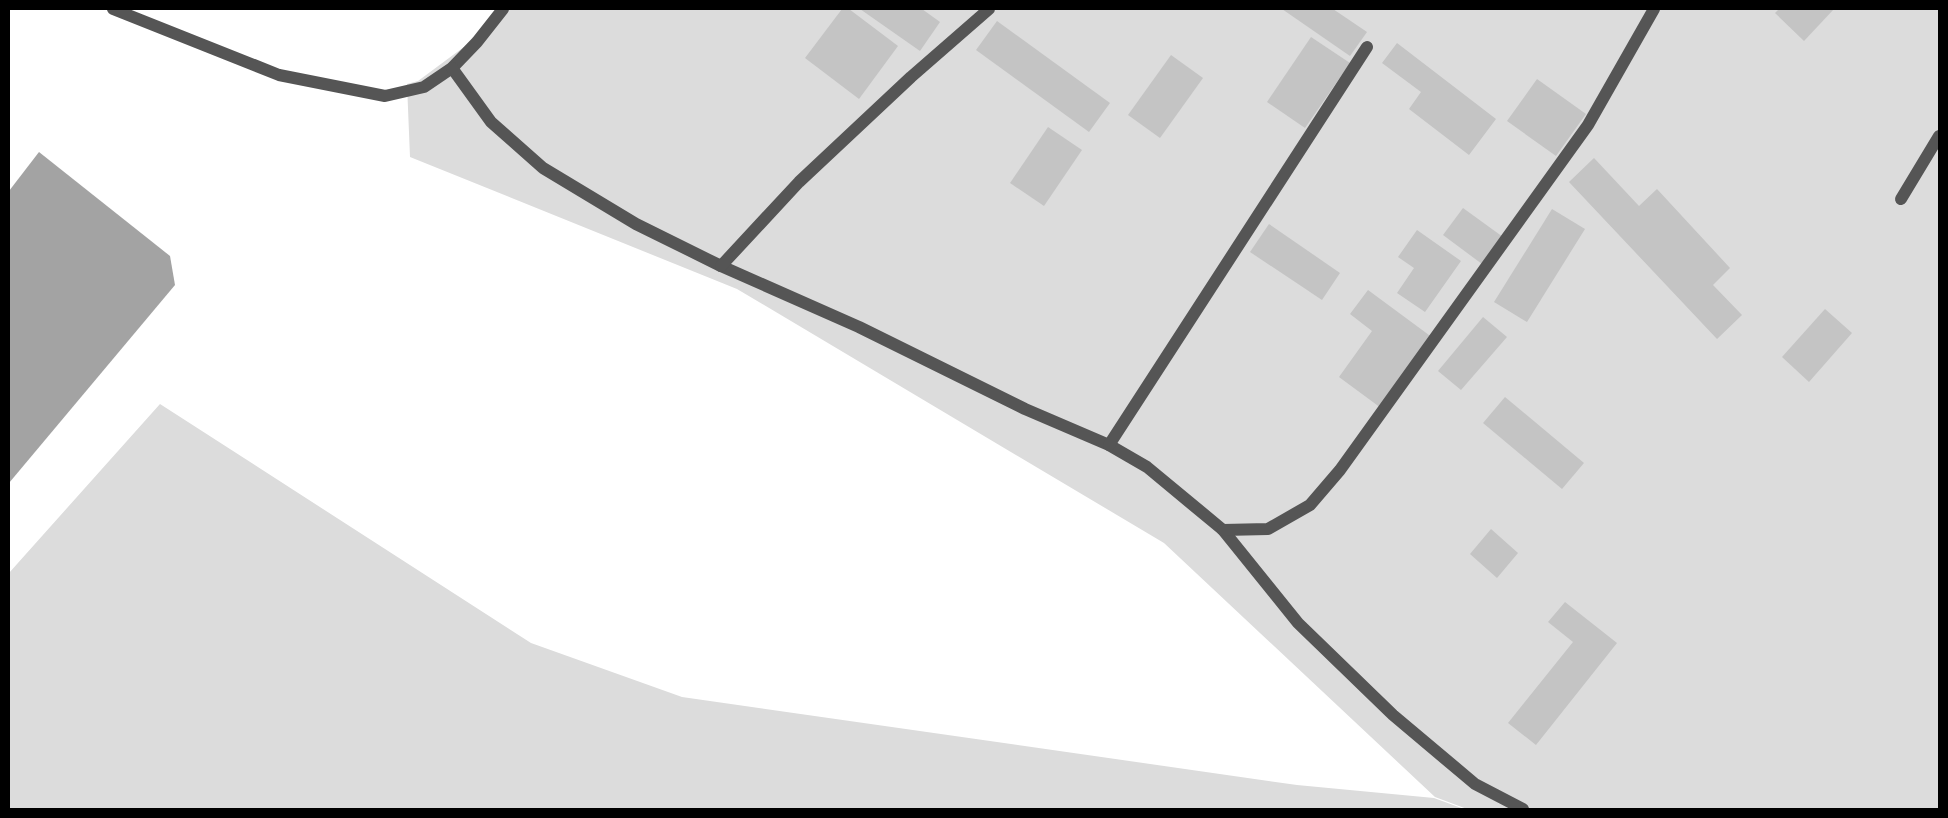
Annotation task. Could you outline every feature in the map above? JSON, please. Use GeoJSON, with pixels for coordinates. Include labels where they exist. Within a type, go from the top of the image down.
{"type":"FeatureCollection","features":[{"type":"Feature","properties":{"kind":"lane"},"geometry":{"type":"LineString","coordinates":[[113,9],[279,75],[385,96],[424,87],[452,68],[477,42],[503,9]]}},
{"type":"Feature","properties":{"kind":"lane"},"geometry":{"type":"LineString","coordinates":[[721,266],[799,182],[904,83],[989,9]]}},
{"type":"Feature","properties":{"kind":"lane"},"geometry":{"type":"LineString","coordinates":[[1223,530],[1268,529],[1310,505],[1340,470],[1588,125],[1654,9]]}},
{"type":"Feature","properties":{"kind":"lane"},"geometry":{"type":"LineString","coordinates":[[1108,446],[1367,48]]}},
{"type":"Feature","properties":{"kind":"lane"},"geometry":{"type":"LineString","coordinates":[[452,68],[491,122],[543,168],[636,224],[721,266],[859,327],[1025,409],[1108,446],[1147,467],[1223,530],[1298,623],[1393,715],[1475,784],[1523,809]]}},
{"type":"Feature","properties":{"kind":"lane"},"geometry":{"type":"LineString","coordinates":[[1901,199],[1939,136]]}},
{"type":"Feature","properties":{"kind":"shaded area"},"geometry":{"type":"Polygon","coordinates":[[[504,9],[1939,9],[1939,809],[1467,809],[1435,797],[1164,543],[737,289],[410,157],[407,84],[418,81],[480,35],[504,9]]]}},
{"type":"Feature","properties":{"kind":"shaded area"},"geometry":{"type":"Polygon","coordinates":[[[39,152],[170,256],[175,285],[9,483],[9,191],[39,152]]]}},
{"type":"Feature","properties":{"kind":"shaded area"},"geometry":{"type":"Polygon","coordinates":[[[160,404],[531,643],[682,697],[1297,785],[1434,798],[1464,809],[9,809],[9,573],[160,404]]]}},
{"type":"Feature","properties":{"kind":"building"},"geometry":{"type":"Polygon","coordinates":[[[842,9],[849,9],[898,46],[859,99],[805,58],[842,9]]]}},
{"type":"Feature","properties":{"kind":"building"},"geometry":{"type":"Polygon","coordinates":[[[860,9],[922,9],[940,22],[920,51],[860,9]]]}},
{"type":"Feature","properties":{"kind":"building"},"geometry":{"type":"Polygon","coordinates":[[[1282,9],[1333,9],[1367,32],[1350,56],[1282,9]]]}},
{"type":"Feature","properties":{"kind":"building"},"geometry":{"type":"Polygon","coordinates":[[[1779,9],[1834,9],[1804,41],[1775,13],[1779,9]]]}},
{"type":"Feature","properties":{"kind":"building"},"geometry":{"type":"Polygon","coordinates":[[[997,21],[1110,103],[1089,132],[976,50],[997,21]]]}},
{"type":"Feature","properties":{"kind":"building"},"geometry":{"type":"Polygon","coordinates":[[[1311,37],[1350,63],[1305,128],[1267,102],[1311,37]]]}},
{"type":"Feature","properties":{"kind":"building"},"geometry":{"type":"Polygon","coordinates":[[[1397,43],[1496,119],[1469,155],[1409,109],[1421,92],[1382,63],[1397,43]]]}},
{"type":"Feature","properties":{"kind":"building"},"geometry":{"type":"Polygon","coordinates":[[[1171,55],[1203,78],[1160,138],[1128,115],[1171,55]]]}},
{"type":"Feature","properties":{"kind":"building"},"geometry":{"type":"Polygon","coordinates":[[[1537,79],[1586,114],[1556,156],[1507,121],[1537,79]]]}},
{"type":"Feature","properties":{"kind":"building"},"geometry":{"type":"Polygon","coordinates":[[[1048,127],[1082,150],[1044,206],[1010,183],[1048,127]]]}},
{"type":"Feature","properties":{"kind":"building"},"geometry":{"type":"Polygon","coordinates":[[[1594,158],[1639,206],[1657,189],[1730,268],[1713,285],[1742,315],[1717,339],[1569,182],[1594,158]]]}},
{"type":"Feature","properties":{"kind":"building"},"geometry":{"type":"Polygon","coordinates":[[[1463,208],[1503,237],[1482,264],[1443,235],[1463,208]]]}},
{"type":"Feature","properties":{"kind":"building"},"geometry":{"type":"Polygon","coordinates":[[[1552,209],[1585,229],[1527,322],[1494,302],[1552,209]]]}},
{"type":"Feature","properties":{"kind":"building"},"geometry":{"type":"Polygon","coordinates":[[[1269,224],[1340,273],[1322,300],[1250,252],[1269,224]]]}},
{"type":"Feature","properties":{"kind":"building"},"geometry":{"type":"Polygon","coordinates":[[[1417,230],[1461,261],[1425,312],[1397,293],[1414,268],[1398,257],[1417,230]]]}},
{"type":"Feature","properties":{"kind":"building"},"geometry":{"type":"Polygon","coordinates":[[[1368,290],[1433,338],[1381,408],[1339,377],[1372,331],[1350,314],[1368,290]]]}},
{"type":"Feature","properties":{"kind":"building"},"geometry":{"type":"Polygon","coordinates":[[[1825,309],[1852,333],[1809,382],[1782,357],[1825,309]]]}},
{"type":"Feature","properties":{"kind":"building"},"geometry":{"type":"Polygon","coordinates":[[[1483,317],[1507,337],[1461,390],[1438,371],[1483,317]]]}},
{"type":"Feature","properties":{"kind":"building"},"geometry":{"type":"Polygon","coordinates":[[[1505,397],[1584,463],[1562,489],[1483,423],[1505,397]]]}},
{"type":"Feature","properties":{"kind":"building"},"geometry":{"type":"Polygon","coordinates":[[[1491,529],[1518,553],[1497,578],[1470,554],[1491,529]]]}},
{"type":"Feature","properties":{"kind":"building"},"geometry":{"type":"Polygon","coordinates":[[[1565,602],[1617,643],[1536,745],[1508,723],[1573,642],[1548,622],[1565,602]]]}}]}
